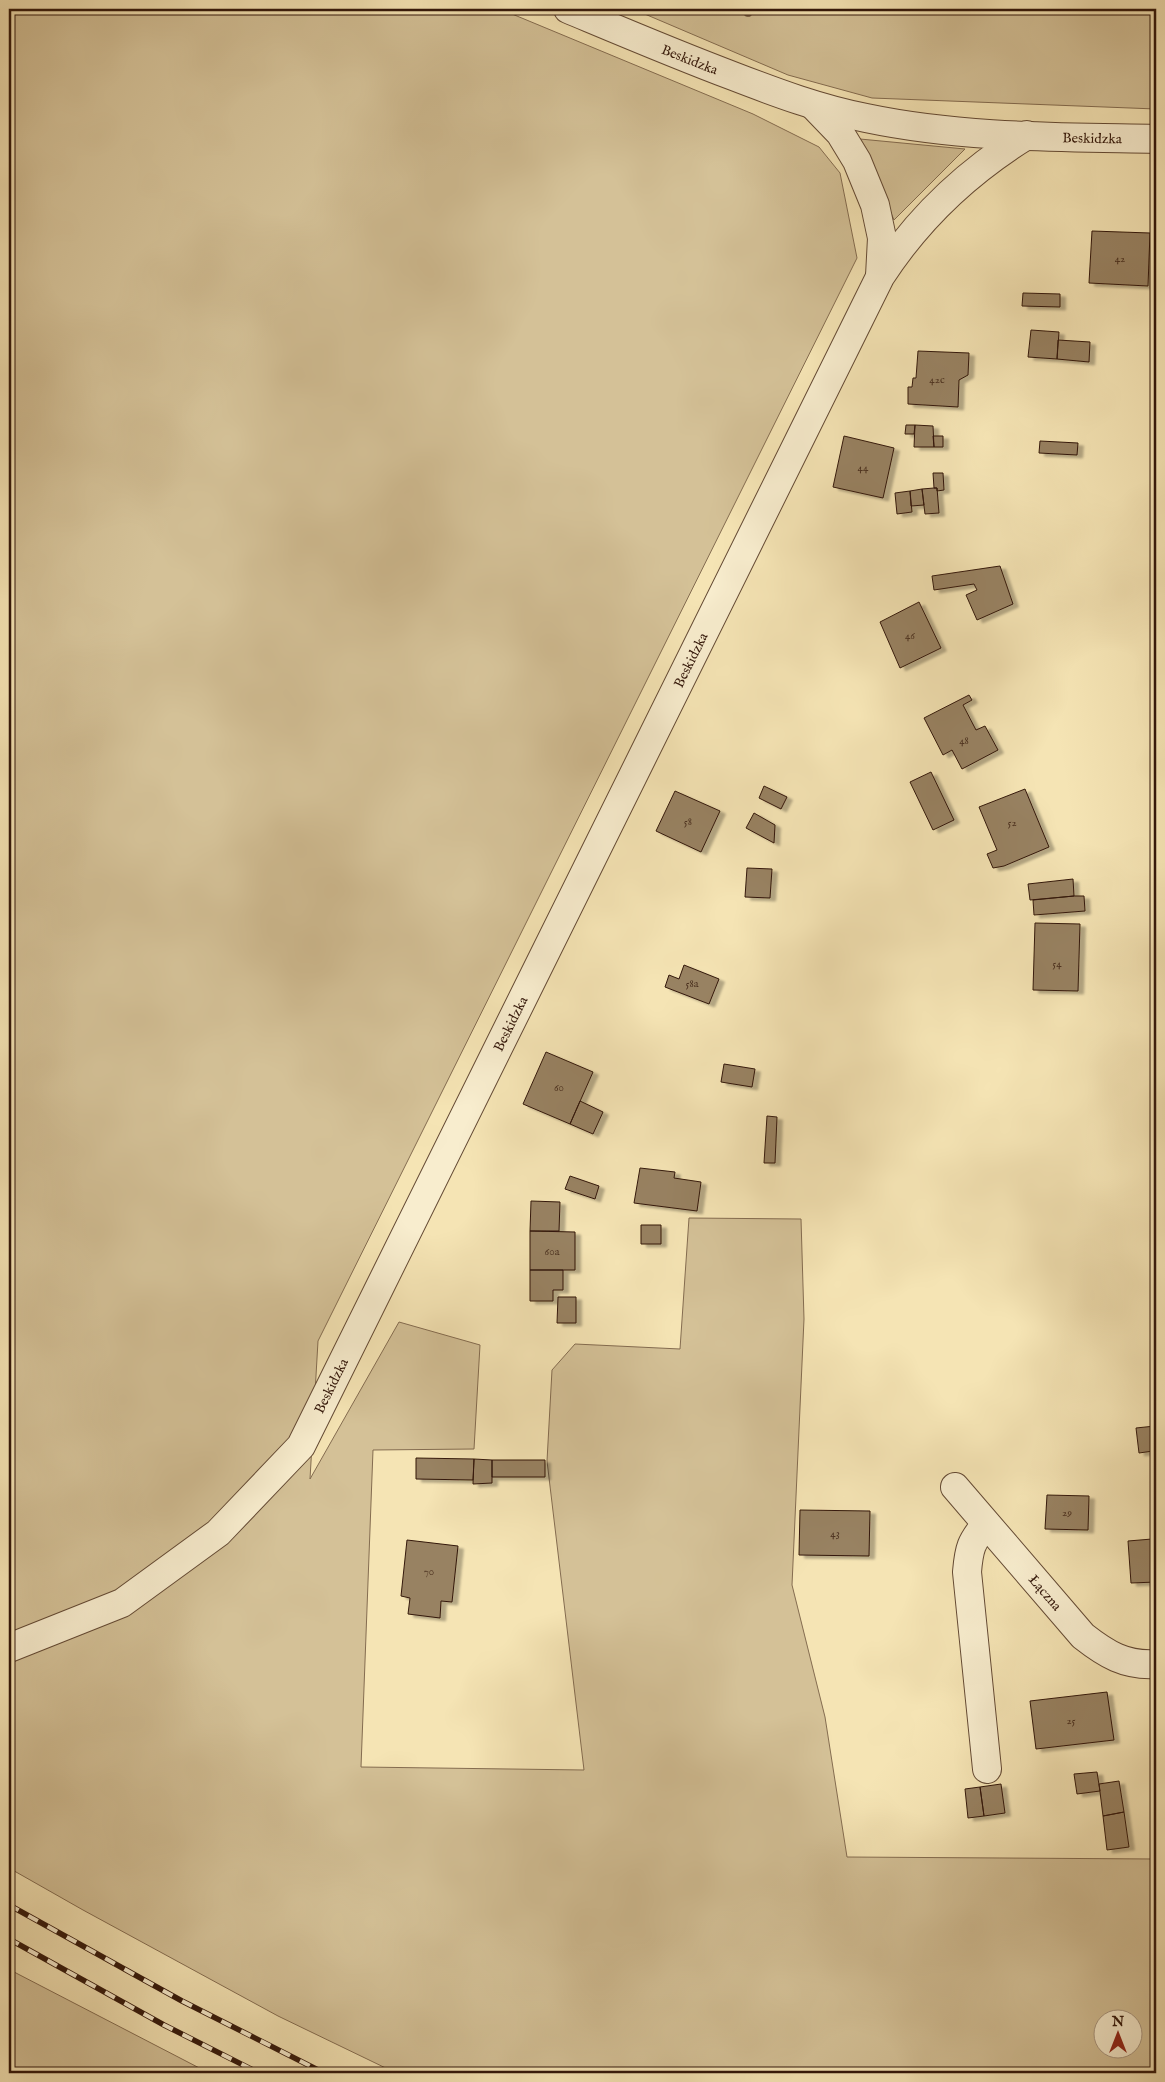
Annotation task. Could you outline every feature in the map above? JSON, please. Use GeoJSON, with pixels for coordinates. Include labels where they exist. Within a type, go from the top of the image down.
{"type":"FeatureCollection","features":[{"type":"Feature","properties":{"kind":"street","name":"Beskidzka"},"geometry":{"type":"LineString","coordinates":[[568,9],[664,50],[814,106],[866,118],[912,126],[1027,135],[1156,139]]}},
{"type":"Feature","properties":{"kind":"street","name":"Beskidzka"},"geometry":{"type":"LineString","coordinates":[[814,106],[840,132],[857,161],[875,205],[882,238],[880,277]]}},
{"type":"Feature","properties":{"kind":"street","name":"Beskidzka"},"geometry":{"type":"LineString","coordinates":[[9,1648],[122,1603],[218,1533],[301,1446],[880,277],[899,248],[922,219],[960,182],[996,154],[1027,135]]}},
{"type":"Feature","properties":{"kind":"street","name":"Łączna"},"geometry":{"type":"LineString","coordinates":[[954,1487],[1083,1636],[1105,1653],[1128,1661],[1156,1664]]}},
{"type":"Feature","properties":{"kind":"street"},"geometry":{"type":"LineString","coordinates":[[986,1524],[973,1539],[968,1555],[967,1572],[987,1769]]}},
{"type":"Feature","properties":{"kind":"path"},"geometry":{"type":"LineString","coordinates":[[48,2073],[55,2073]]}},
{"type":"Feature","properties":{"kind":"shaded area"},"geometry":{"type":"Polygon","coordinates":[[[9,9],[500,9],[753,114],[819,147],[840,173],[857,258],[318,1341],[310,1479],[399,1322],[480,1345],[474,1449],[373,1450],[361,1767],[584,1770],[547,1461],[552,1370],[575,1344],[680,1349],[689,1218],[801,1219],[804,1319],[792,1585],[825,1717],[847,1857],[1156,1859],[1156,2073],[396,2073],[278,2016],[9,1868],[9,9]]]}},
{"type":"Feature","properties":{"kind":"shaded area"},"geometry":{"type":"Polygon","coordinates":[[[633,9],[1156,9],[1156,109],[872,98],[788,75],[633,9]]]}},
{"type":"Feature","properties":{"kind":"shaded area"},"geometry":{"type":"Polygon","coordinates":[[[860,139],[965,149],[894,220],[860,139]]]}},
{"type":"Feature","properties":{"kind":"shaded area"},"geometry":{"type":"Polygon","coordinates":[[[9,1969],[16,1973],[209,2073],[9,2073],[9,1969]]]}},
{"type":"Feature","properties":{"kind":"building"},"geometry":{"type":"Polygon","coordinates":[[[1092,231],[1150,233],[1148,286],[1089,283],[1092,231]]]}},
{"type":"Feature","properties":{"kind":"building"},"geometry":{"type":"Polygon","coordinates":[[[1023,293],[1060,294],[1060,307],[1022,306],[1023,293]]]}},
{"type":"Feature","properties":{"kind":"building"},"geometry":{"type":"Polygon","coordinates":[[[1031,330],[1059,332],[1057,359],[1028,357],[1031,330]]]}},
{"type":"Feature","properties":{"kind":"building"},"geometry":{"type":"Polygon","coordinates":[[[1058,340],[1090,342],[1089,362],[1057,359],[1058,340]]]}},
{"type":"Feature","properties":{"kind":"building"},"geometry":{"type":"Polygon","coordinates":[[[918,351],[969,353],[968,375],[959,380],[958,407],[908,404],[908,387],[912,387],[913,378],[916,378],[918,351]]]}},
{"type":"Feature","properties":{"kind":"building"},"geometry":{"type":"Polygon","coordinates":[[[906,425],[915,425],[914,434],[905,434],[906,425]]]}},
{"type":"Feature","properties":{"kind":"building"},"geometry":{"type":"Polygon","coordinates":[[[915,425],[933,426],[934,447],[914,447],[915,425]]]}},
{"type":"Feature","properties":{"kind":"building"},"geometry":{"type":"Polygon","coordinates":[[[844,436],[894,448],[883,498],[833,487],[844,436]]]}},
{"type":"Feature","properties":{"kind":"building"},"geometry":{"type":"Polygon","coordinates":[[[933,436],[943,436],[943,447],[934,447],[933,436]]]}},
{"type":"Feature","properties":{"kind":"building"},"geometry":{"type":"Polygon","coordinates":[[[1040,441],[1078,443],[1077,455],[1039,453],[1040,441]]]}},
{"type":"Feature","properties":{"kind":"building"},"geometry":{"type":"Polygon","coordinates":[[[933,473],[943,473],[944,490],[937,491],[937,488],[934,488],[933,473]]]}},
{"type":"Feature","properties":{"kind":"building"},"geometry":{"type":"Polygon","coordinates":[[[937,488],[939,513],[925,514],[922,489],[937,488]]]}},
{"type":"Feature","properties":{"kind":"building"},"geometry":{"type":"Polygon","coordinates":[[[922,489],[924,505],[911,506],[910,491],[922,489]]]}},
{"type":"Feature","properties":{"kind":"building"},"geometry":{"type":"Polygon","coordinates":[[[910,491],[912,512],[897,514],[895,493],[910,491]]]}},
{"type":"Feature","properties":{"kind":"building"},"geometry":{"type":"Polygon","coordinates":[[[1000,566],[1013,604],[977,620],[966,595],[977,590],[974,584],[934,590],[932,576],[1000,566]]]}},
{"type":"Feature","properties":{"kind":"building"},"geometry":{"type":"Polygon","coordinates":[[[919,602],[941,648],[900,668],[880,622],[919,602]]]}},
{"type":"Feature","properties":{"kind":"building"},"geometry":{"type":"Polygon","coordinates":[[[969,695],[972,700],[963,705],[976,730],[985,726],[998,750],[962,769],[952,750],[943,755],[924,718],[969,695]]]}},
{"type":"Feature","properties":{"kind":"building"},"geometry":{"type":"Polygon","coordinates":[[[931,772],[954,820],[933,830],[910,782],[931,772]]]}},
{"type":"Feature","properties":{"kind":"building"},"geometry":{"type":"Polygon","coordinates":[[[764,786],[787,797],[781,809],[759,798],[764,786]]]}},
{"type":"Feature","properties":{"kind":"building"},"geometry":{"type":"Polygon","coordinates":[[[1025,789],[1049,847],[1004,866],[993,868],[987,854],[997,850],[979,807],[1025,789]]]}},
{"type":"Feature","properties":{"kind":"building"},"geometry":{"type":"Polygon","coordinates":[[[675,791],[720,811],[701,852],[656,831],[675,791]]]}},
{"type":"Feature","properties":{"kind":"building"},"geometry":{"type":"Polygon","coordinates":[[[754,813],[775,825],[774,843],[746,828],[754,813]]]}},
{"type":"Feature","properties":{"kind":"building"},"geometry":{"type":"Polygon","coordinates":[[[747,868],[772,869],[770,898],[745,897],[747,868]]]}},
{"type":"Feature","properties":{"kind":"building"},"geometry":{"type":"Polygon","coordinates":[[[1073,879],[1074,896],[1030,900],[1028,884],[1073,879]]]}},
{"type":"Feature","properties":{"kind":"building"},"geometry":{"type":"Polygon","coordinates":[[[1084,896],[1085,911],[1034,915],[1033,900],[1084,896]]]}},
{"type":"Feature","properties":{"kind":"building"},"geometry":{"type":"Polygon","coordinates":[[[1035,923],[1080,924],[1078,991],[1033,990],[1035,923]]]}},
{"type":"Feature","properties":{"kind":"building"},"geometry":{"type":"Polygon","coordinates":[[[684,965],[719,979],[709,1004],[665,987],[669,975],[679,979],[684,965]]]}},
{"type":"Feature","properties":{"kind":"building"},"geometry":{"type":"Polygon","coordinates":[[[546,1052],[593,1072],[570,1124],[523,1104],[546,1052]]]}},
{"type":"Feature","properties":{"kind":"building"},"geometry":{"type":"Polygon","coordinates":[[[724,1064],[755,1069],[752,1087],[721,1082],[724,1064]]]}},
{"type":"Feature","properties":{"kind":"building"},"geometry":{"type":"Polygon","coordinates":[[[580,1101],[603,1112],[593,1134],[570,1124],[580,1101]]]}},
{"type":"Feature","properties":{"kind":"building"},"geometry":{"type":"Polygon","coordinates":[[[767,1116],[777,1117],[775,1163],[764,1163],[767,1116]]]}},
{"type":"Feature","properties":{"kind":"building"},"geometry":{"type":"Polygon","coordinates":[[[640,1168],[675,1172],[674,1178],[701,1182],[697,1211],[634,1203],[640,1168]]]}},
{"type":"Feature","properties":{"kind":"building"},"geometry":{"type":"Polygon","coordinates":[[[570,1176],[599,1186],[595,1199],[565,1189],[570,1176]]]}},
{"type":"Feature","properties":{"kind":"building"},"geometry":{"type":"Polygon","coordinates":[[[531,1201],[560,1202],[559,1231],[530,1231],[531,1201]]]}},
{"type":"Feature","properties":{"kind":"building"},"geometry":{"type":"Polygon","coordinates":[[[641,1225],[661,1225],[661,1244],[641,1244],[641,1225]]]}},
{"type":"Feature","properties":{"kind":"building"},"geometry":{"type":"Polygon","coordinates":[[[530,1231],[575,1232],[575,1270],[530,1270],[530,1231]]]}},
{"type":"Feature","properties":{"kind":"building"},"geometry":{"type":"Polygon","coordinates":[[[530,1270],[563,1270],[563,1290],[553,1290],[553,1301],[530,1301],[530,1270]]]}},
{"type":"Feature","properties":{"kind":"building"},"geometry":{"type":"Polygon","coordinates":[[[558,1297],[576,1297],[576,1323],[557,1323],[558,1297]]]}},
{"type":"Feature","properties":{"kind":"building"},"geometry":{"type":"Polygon","coordinates":[[[1155,1426],[1156,1465],[1153,1451],[1139,1453],[1136,1428],[1155,1426]]]}},
{"type":"Feature","properties":{"kind":"building"},"geometry":{"type":"Polygon","coordinates":[[[416,1458],[474,1459],[473,1480],[416,1479],[416,1458]]]}},
{"type":"Feature","properties":{"kind":"building"},"geometry":{"type":"Polygon","coordinates":[[[474,1459],[492,1460],[492,1483],[473,1484],[474,1459]]]}},
{"type":"Feature","properties":{"kind":"building"},"geometry":{"type":"Polygon","coordinates":[[[492,1460],[545,1460],[545,1477],[492,1477],[492,1460]]]}},
{"type":"Feature","properties":{"kind":"building"},"geometry":{"type":"Polygon","coordinates":[[[1047,1495],[1089,1496],[1088,1530],[1045,1529],[1047,1495]]]}},
{"type":"Feature","properties":{"kind":"building"},"geometry":{"type":"Polygon","coordinates":[[[800,1510],[870,1511],[869,1556],[799,1555],[800,1510]]]}},
{"type":"Feature","properties":{"kind":"building"},"geometry":{"type":"Polygon","coordinates":[[[1152,1539],[1156,1582],[1131,1583],[1128,1541],[1152,1539]]]}},
{"type":"Feature","properties":{"kind":"building"},"geometry":{"type":"Polygon","coordinates":[[[407,1540],[458,1546],[452,1602],[441,1601],[440,1618],[408,1614],[410,1598],[401,1596],[407,1540]]]}},
{"type":"Feature","properties":{"kind":"building"},"geometry":{"type":"Polygon","coordinates":[[[1107,1692],[1114,1740],[1036,1749],[1030,1701],[1107,1692]]]}},
{"type":"Feature","properties":{"kind":"building"},"geometry":{"type":"Polygon","coordinates":[[[1097,1772],[1100,1791],[1077,1794],[1074,1774],[1097,1772]]]}},
{"type":"Feature","properties":{"kind":"building"},"geometry":{"type":"Polygon","coordinates":[[[1119,1781],[1124,1812],[1103,1816],[1099,1784],[1119,1781]]]}},
{"type":"Feature","properties":{"kind":"building"},"geometry":{"type":"Polygon","coordinates":[[[1001,1784],[1005,1813],[984,1816],[980,1787],[1001,1784]]]}},
{"type":"Feature","properties":{"kind":"building"},"geometry":{"type":"Polygon","coordinates":[[[980,1787],[984,1816],[968,1818],[965,1789],[980,1787]]]}},
{"type":"Feature","properties":{"kind":"building"},"geometry":{"type":"Polygon","coordinates":[[[1124,1812],[1129,1847],[1107,1850],[1103,1816],[1124,1812]]]}},
{"type":"Feature","properties":{"kind":"railway"},"geometry":{"type":"LineString","coordinates":[[9,1905],[182,2001],[324,2073]]}},
{"type":"Feature","properties":{"kind":"railway"},"geometry":{"type":"LineString","coordinates":[[9,1939],[164,2025],[259,2073]]}}]}
